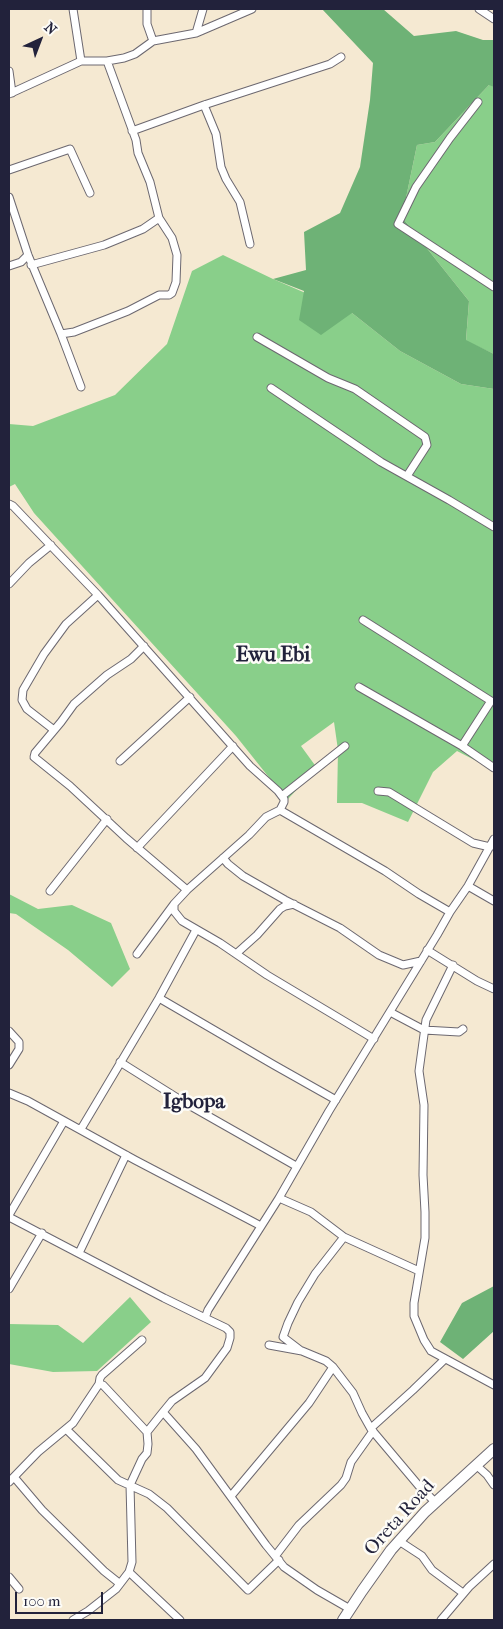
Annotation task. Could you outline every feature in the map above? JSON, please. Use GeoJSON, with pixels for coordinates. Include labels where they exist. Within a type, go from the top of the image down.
{"type":"FeatureCollection","features":[{"type":"Feature","properties":{"kind":"street"},"geometry":{"type":"LineString","coordinates":[[73,9],[81,61]]}},
{"type":"Feature","properties":{"kind":"street"},"geometry":{"type":"LineString","coordinates":[[147,9],[147,24],[153,41]]}},
{"type":"Feature","properties":{"kind":"street"},"geometry":{"type":"LineString","coordinates":[[196,33],[203,9]]}},
{"type":"Feature","properties":{"kind":"street"},"geometry":{"type":"LineString","coordinates":[[9,71],[10,94],[81,61],[108,61],[135,54],[153,41],[196,33],[252,9]]}},
{"type":"Feature","properties":{"kind":"street"},"geometry":{"type":"LineString","coordinates":[[479,9],[494,19]]}},
{"type":"Feature","properties":{"kind":"street"},"geometry":{"type":"LineString","coordinates":[[132,131],[204,105],[330,64],[341,57]]}},
{"type":"Feature","properties":{"kind":"street"},"geometry":{"type":"LineString","coordinates":[[62,334],[74,332],[128,311],[159,296],[168,295],[172,292],[176,282],[177,255],[172,238],[159,218],[150,182],[108,61]]}},
{"type":"Feature","properties":{"kind":"street"},"geometry":{"type":"LineString","coordinates":[[478,102],[416,187],[398,224],[494,287]]}},
{"type":"Feature","properties":{"kind":"street"},"geometry":{"type":"LineString","coordinates":[[204,105],[216,134],[221,166],[240,202],[250,244]]}},
{"type":"Feature","properties":{"kind":"street"},"geometry":{"type":"LineString","coordinates":[[9,170],[70,149],[90,193]]}},
{"type":"Feature","properties":{"kind":"street"},"geometry":{"type":"LineString","coordinates":[[9,197],[28,256],[62,334],[81,387]]}},
{"type":"Feature","properties":{"kind":"street"},"geometry":{"type":"LineString","coordinates":[[32,265],[104,245],[143,229],[159,218]]}},
{"type":"Feature","properties":{"kind":"street"},"geometry":{"type":"LineString","coordinates":[[9,266],[21,262],[28,256]]}},
{"type":"Feature","properties":{"kind":"street"},"geometry":{"type":"LineString","coordinates":[[257,337],[328,378],[355,389],[425,437],[427,446],[407,476]]}},
{"type":"Feature","properties":{"kind":"street"},"geometry":{"type":"LineString","coordinates":[[271,388],[376,458],[494,527]]}},
{"type":"Feature","properties":{"kind":"street"},"geometry":{"type":"LineString","coordinates":[[9,504],[98,595],[250,766],[282,796],[284,802],[280,810],[266,817],[205,876],[186,890],[137,954]]}},
{"type":"Feature","properties":{"kind":"street"},"geometry":{"type":"LineString","coordinates":[[9,584],[51,545]]}},
{"type":"Feature","properties":{"kind":"street"},"geometry":{"type":"LineString","coordinates":[[54,730],[24,705],[22,700],[23,690],[44,654],[66,624],[98,595]]}},
{"type":"Feature","properties":{"kind":"street"},"geometry":{"type":"LineString","coordinates":[[363,620],[493,698],[462,746]]}},
{"type":"Feature","properties":{"kind":"street"},"geometry":{"type":"LineString","coordinates":[[144,646],[131,659],[108,675],[74,704],[35,753],[34,757],[65,781],[137,848],[186,890]]}},
{"type":"Feature","properties":{"kind":"street"},"geometry":{"type":"LineString","coordinates":[[359,687],[462,746],[494,768]]}},
{"type":"Feature","properties":{"kind":"street"},"geometry":{"type":"LineString","coordinates":[[120,761],[190,697]]}},
{"type":"Feature","properties":{"kind":"street"},"geometry":{"type":"LineString","coordinates":[[137,848],[233,746]]}},
{"type":"Feature","properties":{"kind":"street"},"geometry":{"type":"LineString","coordinates":[[282,796],[345,746]]}},
{"type":"Feature","properties":{"kind":"street"},"geometry":{"type":"LineString","coordinates":[[378,791],[389,792],[473,843],[490,847]]}},
{"type":"Feature","properties":{"kind":"street"},"geometry":{"type":"LineString","coordinates":[[280,810],[386,871],[419,894],[450,912]]}},
{"type":"Feature","properties":{"kind":"street"},"geometry":{"type":"LineString","coordinates":[[50,891],[107,819]]}},
{"type":"Feature","properties":{"kind":"street"},"geometry":{"type":"LineString","coordinates":[[205,1318],[211,1305],[279,1198],[296,1166],[450,912],[468,886],[494,839]]}},
{"type":"Feature","properties":{"kind":"street"},"geometry":{"type":"LineString","coordinates":[[223,858],[243,876],[340,928],[379,955],[403,965],[412,975]]}},
{"type":"Feature","properties":{"kind":"street"},"geometry":{"type":"LineString","coordinates":[[468,886],[494,901]]}},
{"type":"Feature","properties":{"kind":"street"},"geometry":{"type":"LineString","coordinates":[[174,904],[174,911],[182,921],[237,953],[267,974],[374,1039]]}},
{"type":"Feature","properties":{"kind":"street"},"geometry":{"type":"LineString","coordinates":[[237,953],[257,935],[280,909],[294,904]]}},
{"type":"Feature","properties":{"kind":"street"},"geometry":{"type":"LineString","coordinates":[[81,1129],[159,998],[196,930]]}},
{"type":"Feature","properties":{"kind":"street"},"geometry":{"type":"LineString","coordinates":[[427,950],[477,981],[494,989]]}},
{"type":"Feature","properties":{"kind":"street"},"geometry":{"type":"LineString","coordinates":[[403,965],[421,961]]}},
{"type":"Feature","properties":{"kind":"street"},"geometry":{"type":"LineString","coordinates":[[453,966],[430,1010],[424,1030],[419,1071],[424,1105],[423,1175],[425,1238],[414,1303],[414,1316],[432,1351],[494,1385]]}},
{"type":"Feature","properties":{"kind":"street"},"geometry":{"type":"LineString","coordinates":[[159,998],[336,1100]]}},
{"type":"Feature","properties":{"kind":"street"},"geometry":{"type":"LineString","coordinates":[[390,1012],[424,1030],[459,1032],[463,1029]]}},
{"type":"Feature","properties":{"kind":"street"},"geometry":{"type":"LineString","coordinates":[[9,1031],[19,1044],[19,1049],[9,1065]]}},
{"type":"Feature","properties":{"kind":"street"},"geometry":{"type":"LineString","coordinates":[[120,1062],[186,1104],[296,1166]]}},
{"type":"Feature","properties":{"kind":"street"},"geometry":{"type":"LineString","coordinates":[[9,1093],[28,1101],[261,1226]]}},
{"type":"Feature","properties":{"kind":"street"},"geometry":{"type":"LineString","coordinates":[[64,1121],[9,1216],[164,1298],[226,1328],[230,1332],[227,1348],[205,1378],[172,1401],[147,1432]]}},
{"type":"Feature","properties":{"kind":"street"},"geometry":{"type":"LineString","coordinates":[[79,1253],[126,1155]]}},
{"type":"Feature","properties":{"kind":"street"},"geometry":{"type":"LineString","coordinates":[[279,1198],[311,1212],[344,1237],[419,1271]]}},
{"type":"Feature","properties":{"kind":"street"},"geometry":{"type":"LineString","coordinates":[[9,1289],[42,1233]]}},
{"type":"Feature","properties":{"kind":"street"},"geometry":{"type":"LineString","coordinates":[[302,1351],[283,1337],[288,1323],[315,1274],[344,1237]]}},
{"type":"Feature","properties":{"kind":"street"},"geometry":{"type":"LineString","coordinates":[[119,1583],[94,1562],[12,1480],[38,1452],[66,1429],[76,1418],[100,1384],[100,1378],[142,1340]]}},
{"type":"Feature","properties":{"kind":"street"},"geometry":{"type":"LineString","coordinates":[[269,1345],[302,1351],[326,1361],[333,1367],[353,1393],[372,1430],[418,1486],[435,1502]]}},
{"type":"Feature","properties":{"kind":"street"},"geometry":{"type":"LineString","coordinates":[[66,1429],[123,1484],[149,1494],[162,1504],[248,1590],[277,1558],[299,1525],[346,1478],[351,1462],[372,1430],[445,1359]]}},
{"type":"Feature","properties":{"kind":"street"},"geometry":{"type":"LineString","coordinates":[[231,1496],[309,1403],[333,1367]]}},
{"type":"Feature","properties":{"kind":"street"},"geometry":{"type":"LineString","coordinates":[[77,1619],[116,1589],[129,1572],[132,1562],[130,1486],[142,1459],[147,1453],[148,1444],[147,1432],[100,1384]]}},
{"type":"Feature","properties":{"kind":"street"},"geometry":{"type":"LineString","coordinates":[[163,1412],[196,1449],[284,1568],[350,1609]]}},
{"type":"Feature","properties":{"kind":"street","name":"Oreta Road"},"geometry":{"type":"LineString","coordinates":[[343,1620],[371,1577],[399,1541],[435,1502],[494,1449]]}},
{"type":"Feature","properties":{"kind":"street"},"geometry":{"type":"LineString","coordinates":[[476,1465],[494,1485]]}},
{"type":"Feature","properties":{"kind":"street"},"geometry":{"type":"LineString","coordinates":[[399,1541],[422,1556],[432,1570],[463,1593]]}},
{"type":"Feature","properties":{"kind":"street"},"geometry":{"type":"LineString","coordinates":[[440,1620],[463,1593],[494,1564]]}},
{"type":"Feature","properties":{"kind":"street"},"geometry":{"type":"LineString","coordinates":[[129,1572],[180,1620]]}},
{"type":"Feature","properties":{"kind":"street"},"geometry":{"type":"LineString","coordinates":[[9,1577],[19,1589]]}},
{"type":"Feature","properties":{"kind":"green space"},"geometry":{"type":"Polygon","coordinates":[[[322,9],[383,9],[414,36],[456,31],[483,40],[494,40],[494,87],[489,85],[435,142],[417,145],[402,217],[469,301],[466,340],[494,354],[494,389],[461,384],[400,351],[352,313],[321,335],[299,320],[304,291],[273,279],[306,270],[304,232],[340,213],[360,167],[370,100],[373,63],[322,9]]]}},
{"type":"Feature","properties":{"kind":"green space"},"geometry":{"type":"Polygon","coordinates":[[[490,84],[494,87],[494,354],[466,341],[469,301],[402,217],[417,145],[435,142],[490,84]]]}},
{"type":"Feature","properties":{"kind":"green space"},"geometry":{"type":"Polygon","coordinates":[[[223,255],[352,313],[400,351],[461,384],[494,389],[494,770],[457,751],[433,772],[408,822],[362,803],[337,803],[338,750],[334,722],[301,746],[317,768],[287,800],[236,736],[34,513],[15,484],[9,487],[9,424],[33,426],[115,395],[167,344],[192,271],[223,255]]]}},
{"type":"Feature","properties":{"kind":"green space"},"geometry":{"type":"Polygon","coordinates":[[[9,894],[38,909],[72,905],[111,923],[130,969],[112,987],[68,950],[16,914],[9,913],[9,894]]]}},
{"type":"Feature","properties":{"kind":"green space"},"geometry":{"type":"Polygon","coordinates":[[[494,1286],[494,1331],[463,1359],[440,1342],[462,1303],[494,1286]]]}},
{"type":"Feature","properties":{"kind":"green space"},"geometry":{"type":"Polygon","coordinates":[[[130,1297],[151,1322],[97,1371],[53,1372],[9,1364],[9,1324],[58,1325],[83,1343],[130,1297]]]}},
{"type":"Feature","properties":{"kind":"district","name":"Ewu Ebi"},"geometry":{"type":"Point","coordinates":[273,656]}},
{"type":"Feature","properties":{"kind":"district","name":"Igbopa"},"geometry":{"type":"Point","coordinates":[194,1103]}}]}
